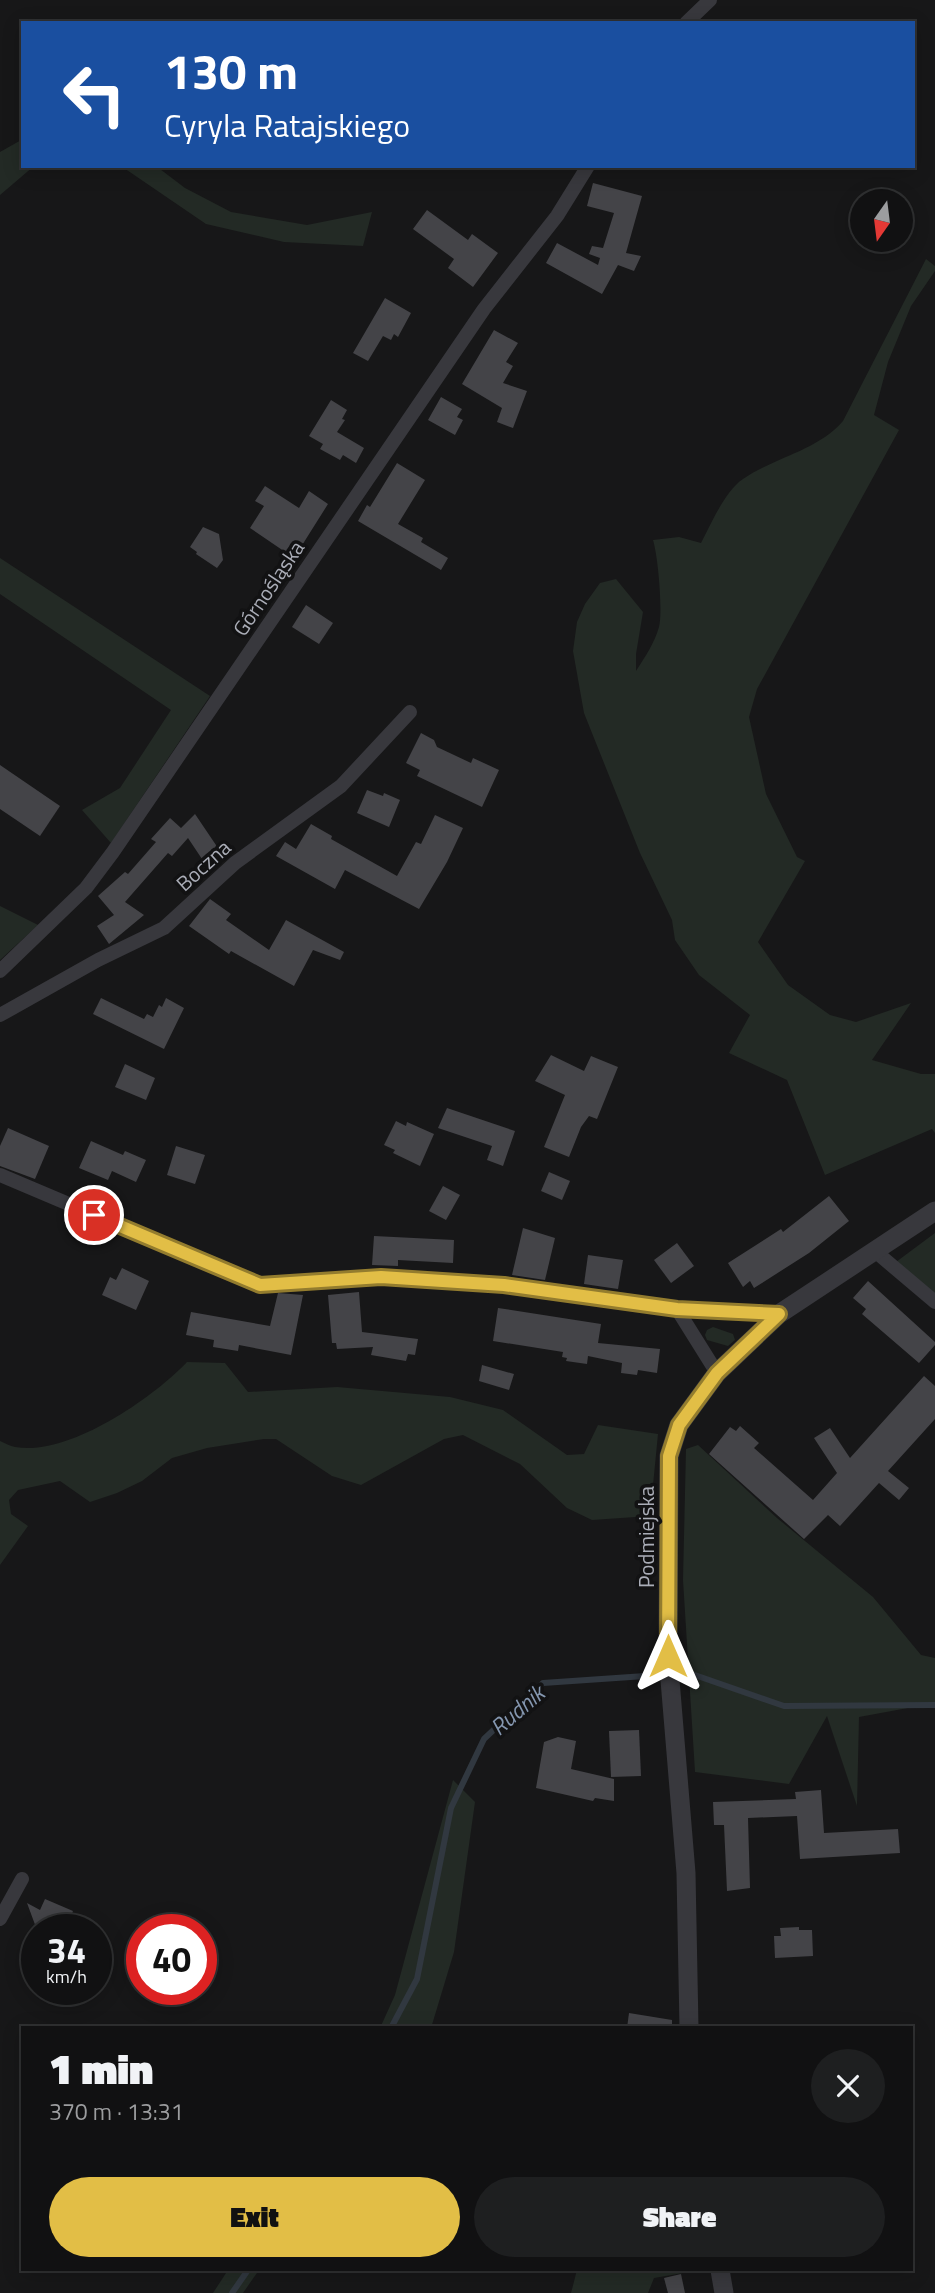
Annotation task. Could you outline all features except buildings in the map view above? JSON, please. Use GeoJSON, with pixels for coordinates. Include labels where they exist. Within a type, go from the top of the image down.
{"type":"FeatureCollection","features":[{"type":"Feature","properties":{"kind":"street"},"geometry":{"type":"LineString","coordinates":[[688,21],[710,0]]}},
{"type":"Feature","properties":{"kind":"street","name":"Górnośląska"},"geometry":{"type":"LineString","coordinates":[[0,971],[51,925],[86,888],[113,852],[484,309],[557,216],[587,168]]}},
{"type":"Feature","properties":{"kind":"street","name":"Boczna"},"geometry":{"type":"LineString","coordinates":[[0,1016],[98,960],[164,928],[234,863],[341,786],[410,712]]}},
{"type":"Feature","properties":{"kind":"street"},"geometry":{"type":"LineString","coordinates":[[0,1175],[260,1285],[381,1277],[504,1285],[677,1309],[779,1314]]}},
{"type":"Feature","properties":{"kind":"street","name":"Podmiejska"},"geometry":{"type":"LineString","coordinates":[[689,2026],[686,1873],[668,1656],[669,1456],[679,1425],[717,1373],[779,1314],[877,1252],[935,1211]]}},
{"type":"Feature","properties":{"kind":"street"},"geometry":{"type":"LineString","coordinates":[[877,1252],[935,1302]]}},
{"type":"Feature","properties":{"kind":"street"},"geometry":{"type":"LineString","coordinates":[[677,1309],[717,1373]]}},
{"type":"Feature","properties":{"kind":"street"},"geometry":{"type":"LineString","coordinates":[[0,1919],[22,1879]]}},
{"type":"Feature","properties":{"kind":"street"},"geometry":{"type":"LineString","coordinates":[[720,2271],[724,2293]]}},
{"type":"Feature","properties":{"kind":"shaded area"},"geometry":{"type":"Polygon","coordinates":[[[21,140],[21,168],[32,168],[0,195],[0,152],[21,140]]]}},
{"type":"Feature","properties":{"kind":"shaded area"},"geometry":{"type":"Polygon","coordinates":[[[124,168],[159,168],[185,188],[231,212],[307,225],[372,212],[363,246],[284,242],[206,224],[124,168]]]}},
{"type":"Feature","properties":{"kind":"shaded area"},"geometry":{"type":"Polygon","coordinates":[[[926,259],[935,266],[935,271],[911,306],[888,362],[874,415],[899,430],[757,689],[749,717],[766,794],[797,857],[805,861],[758,942],[788,985],[830,1015],[856,1022],[911,1003],[872,1060],[921,1074],[935,1074],[935,1133],[932,1129],[825,1175],[787,1080],[729,1053],[750,1015],[699,975],[675,940],[672,920],[640,853],[584,713],[573,651],[577,622],[585,604],[600,583],[616,579],[643,612],[636,671],[659,627],[659,584],[653,540],[679,537],[701,543],[719,508],[736,484],[755,471],[821,440],[843,421],[926,259]]]}},
{"type":"Feature","properties":{"kind":"shaded area"},"geometry":{"type":"Polygon","coordinates":[[[0,558],[210,696],[111,843],[82,810],[120,788],[171,710],[0,594],[0,558]]]}},
{"type":"Feature","properties":{"kind":"shaded area"},"geometry":{"type":"Polygon","coordinates":[[[0,906],[38,925],[0,960],[0,906]]]}},
{"type":"Feature","properties":{"kind":"shaded area"},"geometry":{"type":"Polygon","coordinates":[[[935,1233],[935,1295],[896,1262],[935,1233]]]}},
{"type":"Feature","properties":{"kind":"shaded area"},"geometry":{"type":"Polygon","coordinates":[[[713,1327],[733,1334],[735,1340],[728,1346],[707,1340],[707,1330],[713,1327]]]}},
{"type":"Feature","properties":{"kind":"shaded area"},"geometry":{"type":"Polygon","coordinates":[[[187,1362],[225,1363],[248,1392],[337,1387],[450,1397],[503,1410],[567,1455],[584,1454],[598,1425],[658,1434],[650,1516],[592,1520],[567,1508],[520,1464],[463,1435],[444,1439],[361,1485],[332,1476],[276,1439],[264,1439],[207,1448],[172,1458],[142,1481],[90,1502],[60,1481],[18,1490],[9,1500],[11,1514],[28,1526],[0,1565],[0,1441],[15,1447],[36,1448],[84,1434],[132,1407],[187,1362]]]}},
{"type":"Feature","properties":{"kind":"shaded area"},"geometry":{"type":"Polygon","coordinates":[[[698,1445],[777,1518],[873,1597],[921,1655],[935,1658],[935,1703],[859,1717],[857,1806],[827,1716],[789,1784],[695,1772],[683,1580],[686,1449],[698,1445]]]}},
{"type":"Feature","properties":{"kind":"shaded area"},"geometry":{"type":"Polygon","coordinates":[[[453,1780],[475,1802],[454,1952],[432,2026],[381,2026],[395,1995],[453,1780]]]}},
{"type":"Feature","properties":{"kind":"shaded area"},"geometry":{"type":"Polygon","coordinates":[[[227,2271],[258,2271],[243,2293],[213,2293],[227,2271]]]}},
{"type":"Feature","properties":{"kind":"shaded area"},"geometry":{"type":"Polygon","coordinates":[[[577,2271],[694,2271],[654,2278],[648,2293],[571,2293],[577,2271]]]}},
{"type":"Feature","properties":{"kind":"waterway","name":"Rudnik"},"geometry":{"type":"LineString","coordinates":[[392,2026],[417,1979],[451,1808],[484,1739],[543,1683],[689,1673],[784,1706],[935,1705]]}},
{"type":"Feature","properties":{"kind":"waterway","name":"Rudnik"},"geometry":{"type":"LineString","coordinates":[[232,2293],[247,2271]]}},
{"type":"Feature","properties":{"kind":"route"},"geometry":{"type":"LineString","coordinates":[[94,1215],[260,1285],[381,1277],[504,1285],[677,1309],[779,1314],[717,1373],[679,1425],[669,1456],[668,1656]]}}]}
